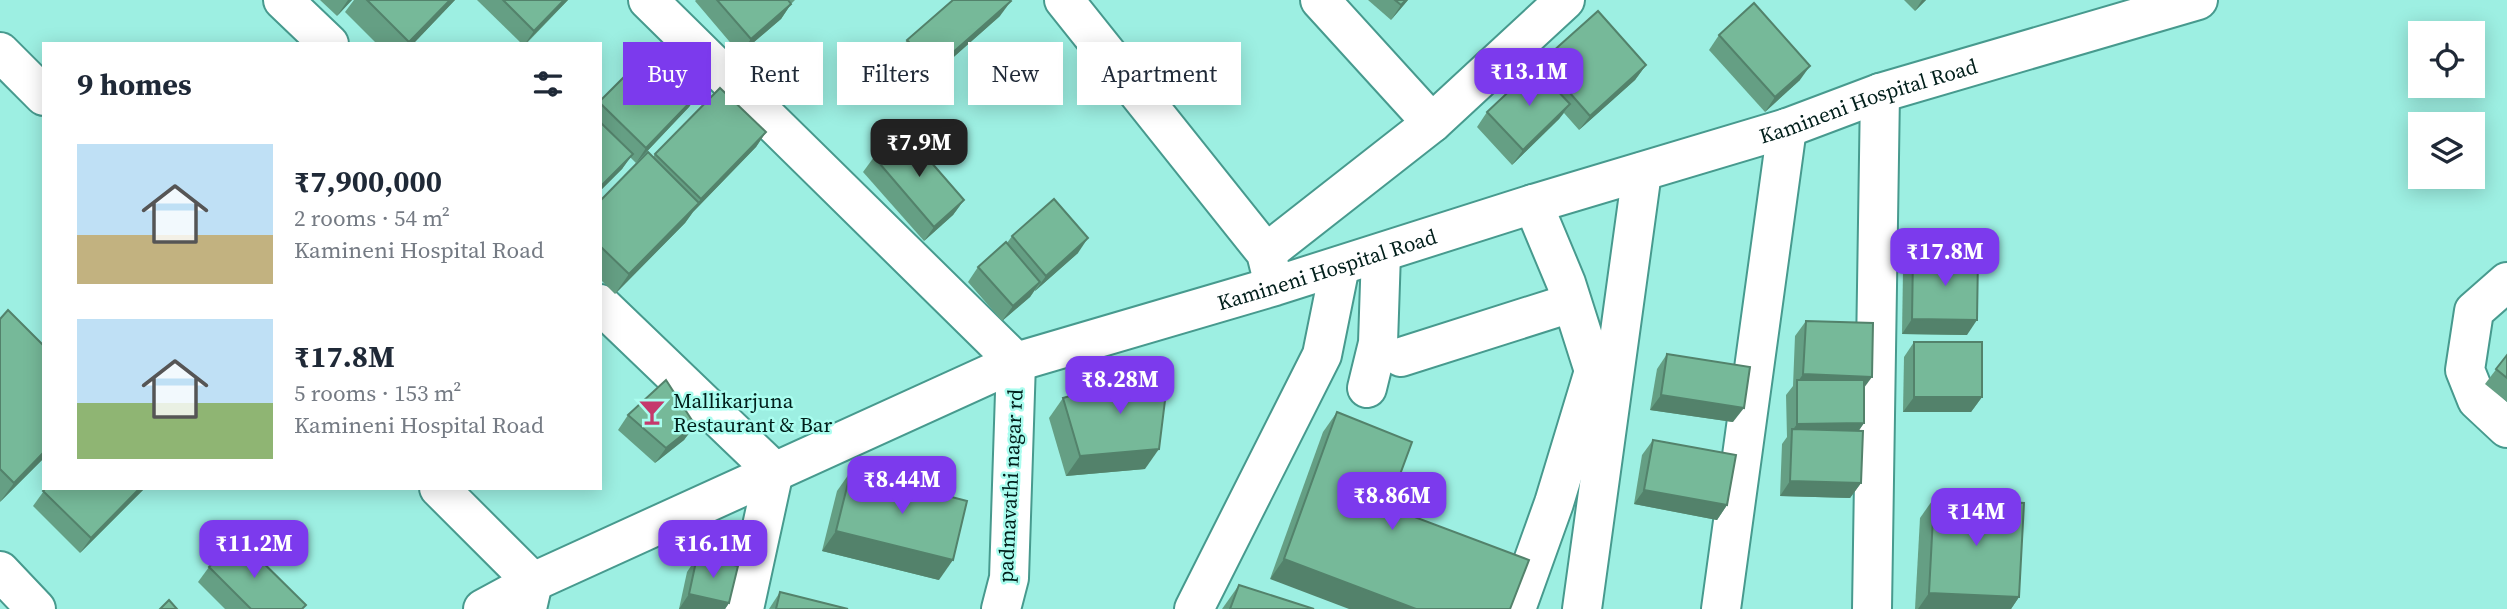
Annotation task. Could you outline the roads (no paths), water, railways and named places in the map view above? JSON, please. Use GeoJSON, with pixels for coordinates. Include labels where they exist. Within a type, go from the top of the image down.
{"type":"FeatureCollection","features":[{"type":"Feature","properties":{"kind":"street"},"geometry":{"type":"LineString","coordinates":[[283,0],[327,42]]}},
{"type":"Feature","properties":{"kind":"street"},"geometry":{"type":"LineString","coordinates":[[1064,0],[1270,270],[1565,0]]}},
{"type":"Feature","properties":{"kind":"street"},"geometry":{"type":"LineString","coordinates":[[1320,0],[1432,123]]}},
{"type":"Feature","properties":{"kind":"street","name":"Kamineni Hospital Road"},"geometry":{"type":"LineString","coordinates":[[483,609],[530,595],[774,471],[1016,362],[1270,270],[1340,266],[1533,204],[1787,128],[1880,93],[2198,0]]}},
{"type":"Feature","properties":{"kind":"street"},"geometry":{"type":"LineString","coordinates":[[653,2],[1016,362]]}},
{"type":"Feature","properties":{"kind":"street"},"geometry":{"type":"LineString","coordinates":[[0,52],[42,94]]}},
{"type":"Feature","properties":{"kind":"street"},"geometry":{"type":"LineString","coordinates":[[1872,609],[1880,93]]}},
{"type":"Feature","properties":{"kind":"street"},"geometry":{"type":"LineString","coordinates":[[1721,609],[1787,128]]}},
{"type":"Feature","properties":{"kind":"street"},"geometry":{"type":"LineString","coordinates":[[1582,609],[1642,172]]}},
{"type":"Feature","properties":{"kind":"street"},"geometry":{"type":"LineString","coordinates":[[1516,609],[1554,503],[1594,370],[1566,283],[1533,204]]}},
{"type":"Feature","properties":{"kind":"street"},"geometry":{"type":"LineString","coordinates":[[1367,388],[1378,343],[1381,253]]}},
{"type":"Feature","properties":{"kind":"street"},"geometry":{"type":"LineString","coordinates":[[1194,609],[1322,355],[1340,266]]}},
{"type":"Feature","properties":{"kind":"street"},"geometry":{"type":"LineString","coordinates":[[2507,282],[2474,311],[2465,370],[2477,400],[2507,428]]}},
{"type":"Feature","properties":{"kind":"street"},"geometry":{"type":"LineString","coordinates":[[1401,357],[1571,303]]}},
{"type":"Feature","properties":{"kind":"street"},"geometry":{"type":"LineString","coordinates":[[602,306],[774,471],[744,609]]}},
{"type":"Feature","properties":{"kind":"street","name":"padmavathi nagar rd"},"geometry":{"type":"LineString","coordinates":[[1001,609],[1009,578],[1016,362]]}},
{"type":"Feature","properties":{"kind":"street"},"geometry":{"type":"LineString","coordinates":[[441,490],[530,595]]}},
{"type":"Feature","properties":{"kind":"street"},"geometry":{"type":"LineString","coordinates":[[0,571],[36,609]]}},
{"type":"Feature","properties":{"kind":"street"},"geometry":{"type":"LineString","coordinates":[[1213,575],[1250,589]]}},
{"type":"Feature","properties":{"kind":"place","name":"Mallikarjuna Restaurant & Bar"},"geometry":{"type":"Point","coordinates":[652,412]}}]}
